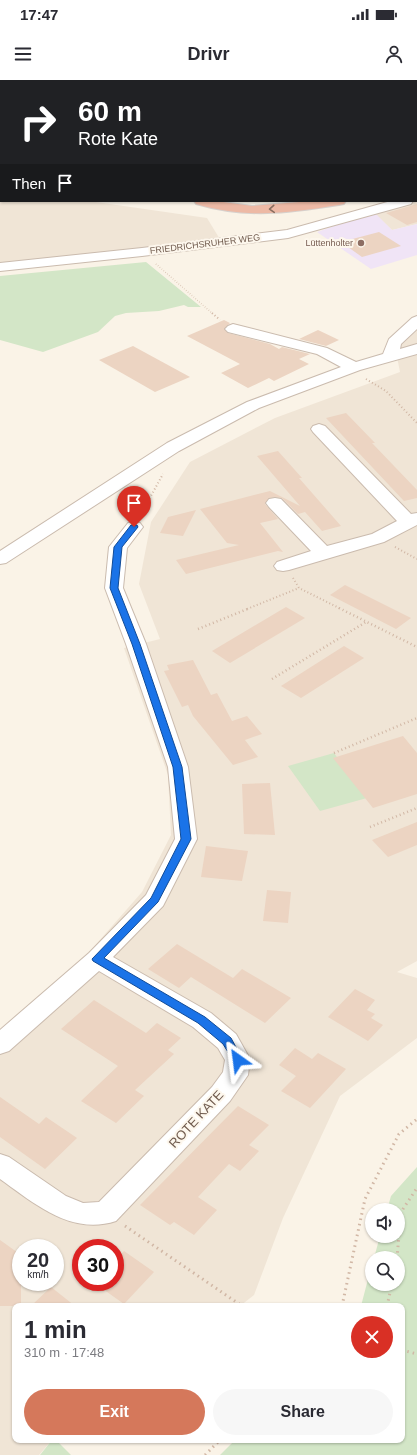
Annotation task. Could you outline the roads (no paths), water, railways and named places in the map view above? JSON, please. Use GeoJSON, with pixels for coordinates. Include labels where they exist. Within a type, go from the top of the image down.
{"type":"FeatureCollection","features":[{"type":"Feature","properties":{"kind":"highway"},"geometry":{"type":"LineString","coordinates":[[204,202],[222,207],[249,210],[286,208],[331,202]]}},
{"type":"Feature","properties":{"kind":"street","name":"FRIEDRICHSRUHER WEG"},"geometry":{"type":"LineString","coordinates":[[0,267],[142,252],[288,234],[402,202]]}},
{"type":"Feature","properties":{"kind":"street"},"geometry":{"type":"LineString","coordinates":[[390,356],[394,342],[417,321]]}},
{"type":"Feature","properties":{"kind":"street"},"geometry":{"type":"LineString","coordinates":[[232,329],[322,351],[358,371]]}},
{"type":"Feature","properties":{"kind":"street"},"geometry":{"type":"LineString","coordinates":[[0,560],[173,447],[253,405],[358,371],[390,356],[417,350]]}},
{"type":"Feature","properties":{"kind":"street"},"geometry":{"type":"LineString","coordinates":[[283,566],[378,538],[412,520],[319,428]]}},
{"type":"Feature","properties":{"kind":"street"},"geometry":{"type":"LineString","coordinates":[[275,503],[323,553]]}},
{"type":"Feature","properties":{"kind":"street"},"geometry":{"type":"LineString","coordinates":[[0,1044],[97,959],[155,900],[186,839],[178,767],[136,644],[114,588],[118,547],[134,527]]}},
{"type":"Feature","properties":{"kind":"street","name":"ROTE KATE"},"geometry":{"type":"LineString","coordinates":[[0,1165],[57,1204],[82,1214],[106,1213],[221,1094],[235,1076],[238,1060],[227,1041],[202,1020],[97,959]]}},
{"type":"Feature","properties":{"kind":"place","name":"Lüttenholter"},"geometry":{"type":"Point","coordinates":[361,243]}}]}
